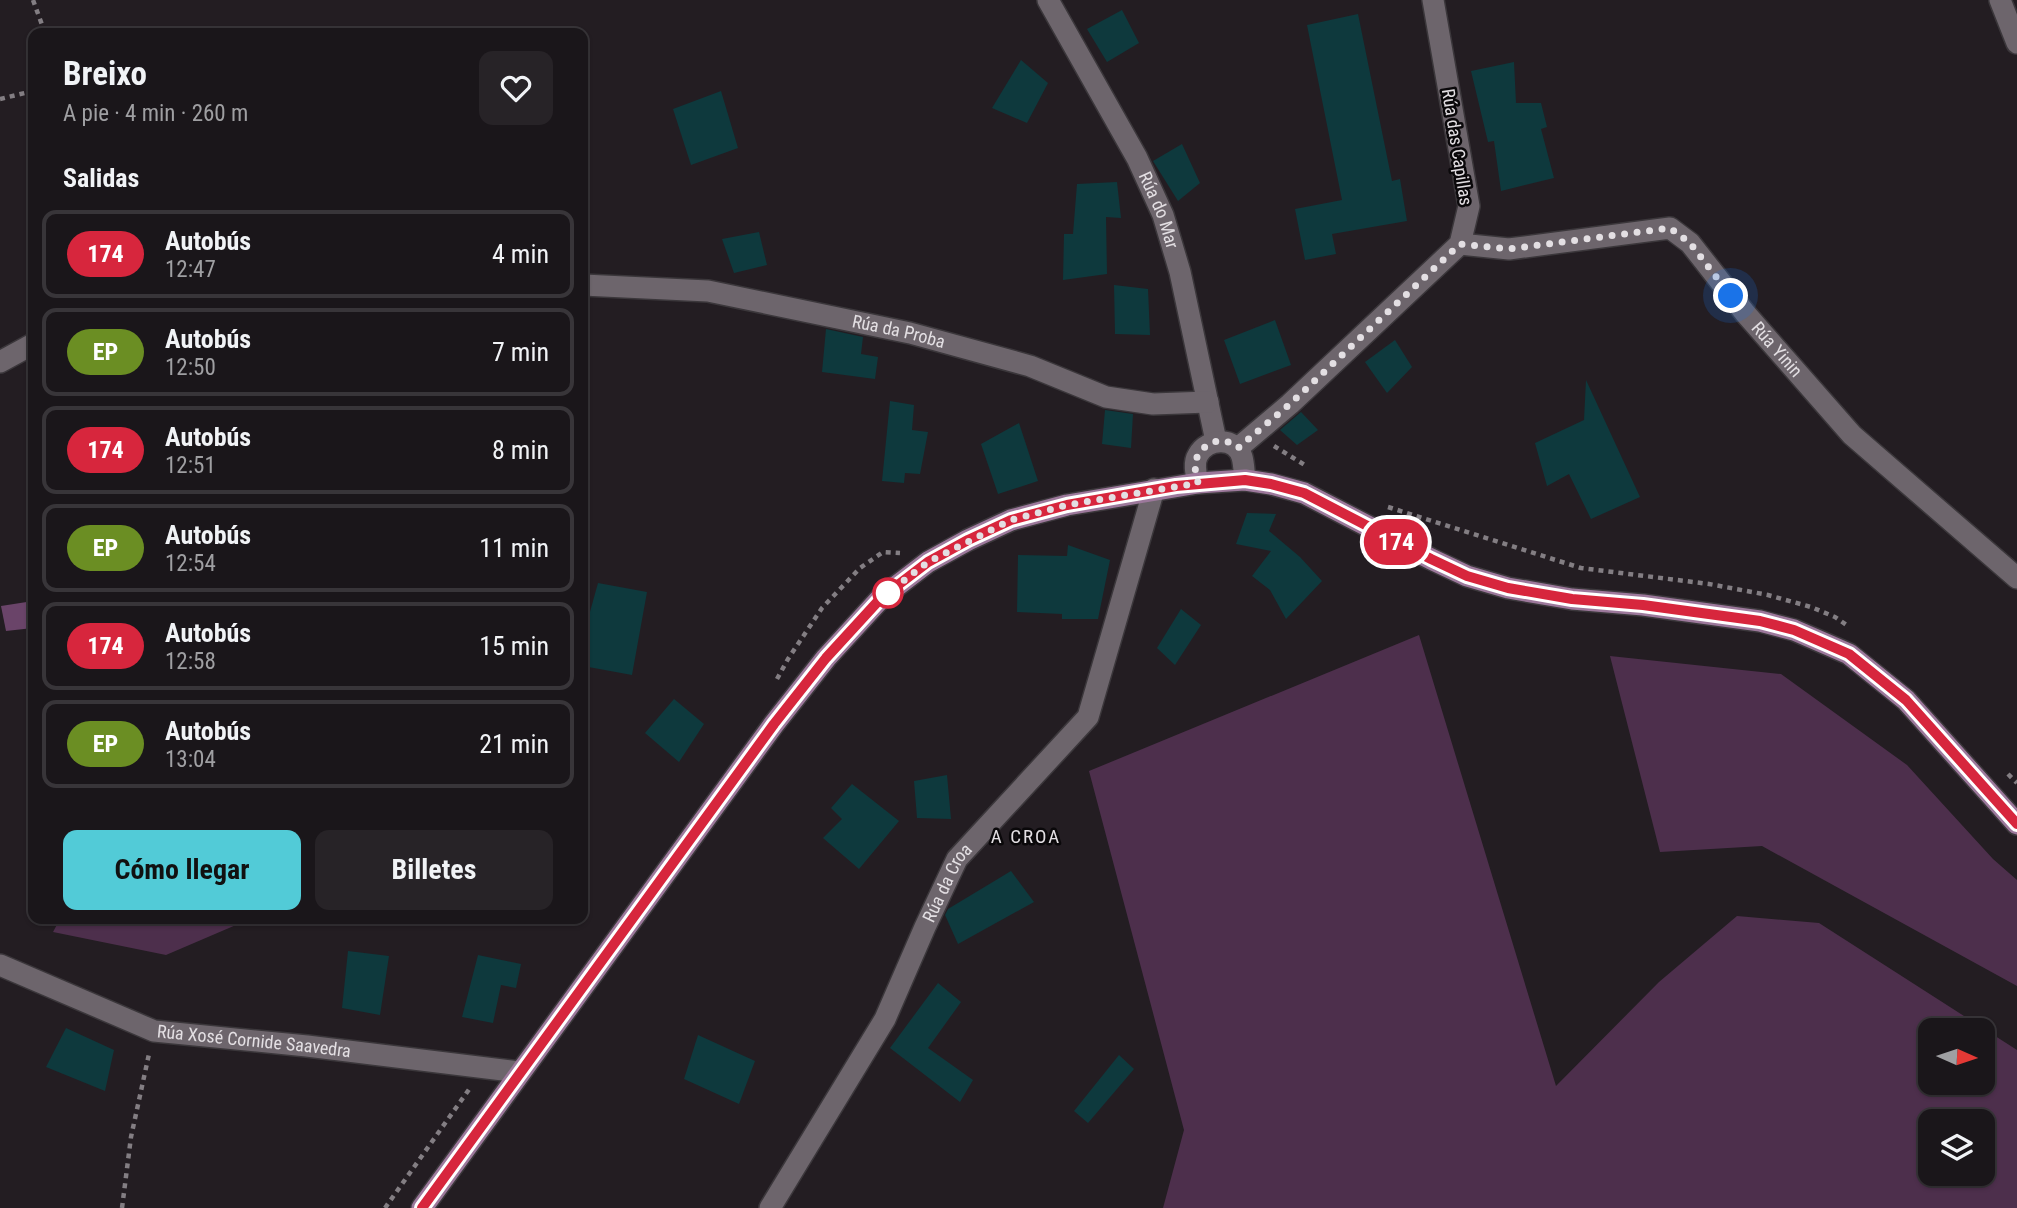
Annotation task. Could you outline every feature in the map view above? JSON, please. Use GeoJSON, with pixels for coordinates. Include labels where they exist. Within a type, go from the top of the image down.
{"type":"FeatureCollection","features":[{"type":"Feature","properties":{"kind":"main road"},"geometry":{"type":"LineString","coordinates":[[422,1208],[774,724],[826,658],[881,598],[928,562],[1011,520],[1067,505],[1198,483],[1245,480],[1271,484],[1304,493],[1467,576],[1508,588],[1572,599],[1655,606],[1760,621],[1794,630],[1849,654],[1906,700],[2017,824]]}},
{"type":"Feature","properties":{"kind":"street","name":"Rúa do Mar"},"geometry":{"type":"LineString","coordinates":[[1048,0],[1138,158],[1163,215],[1180,272],[1216,441]]}},
{"type":"Feature","properties":{"kind":"street","name":"Rúa das Capillas"},"geometry":{"type":"LineString","coordinates":[[1433,0],[1469,206],[1460,244]]}},
{"type":"Feature","properties":{"kind":"street"},"geometry":{"type":"LineString","coordinates":[[2000,0],[2017,43]]}},
{"type":"Feature","properties":{"kind":"street","name":"Rúa Yinin"},"geometry":{"type":"LineString","coordinates":[[1460,244],[1509,249],[1670,228],[1690,243],[1745,313],[1852,435],[2017,578]]}},
{"type":"Feature","properties":{"kind":"street"},"geometry":{"type":"LineString","coordinates":[[1238,448],[1290,404],[1460,244]]}},
{"type":"Feature","properties":{"kind":"street","name":"Rúa da Proba"},"geometry":{"type":"LineString","coordinates":[[588,285],[708,291],[910,332],[1030,366],[1106,397],[1153,404],[1208,402]]}},
{"type":"Feature","properties":{"kind":"street"},"geometry":{"type":"LineString","coordinates":[[0,362],[28,347]]}},
{"type":"Feature","properties":{"kind":"street"},"geometry":{"type":"LineString","coordinates":[[1198,483],[1195,466],[1197,455],[1216,441],[1228,442],[1238,448],[1243,458],[1245,480]]}},
{"type":"Feature","properties":{"kind":"street","name":"Rúa da Croa"},"geometry":{"type":"LineString","coordinates":[[769,1208],[886,1019],[957,859],[1088,717],[1154,489]]}},
{"type":"Feature","properties":{"kind":"street","name":"Rúa Xosé Cornide Saavedra"},"geometry":{"type":"LineString","coordinates":[[0,965],[155,1031],[307,1046],[519,1072]]}},
{"type":"Feature","properties":{"kind":"path"},"geometry":{"type":"LineString","coordinates":[[33,0],[43,28]]}},
{"type":"Feature","properties":{"kind":"path"},"geometry":{"type":"LineString","coordinates":[[0,99],[28,92]]}},
{"type":"Feature","properties":{"kind":"path"},"geometry":{"type":"LineString","coordinates":[[122,1208],[131,1136],[155,1031]]}},
{"type":"Feature","properties":{"kind":"path"},"geometry":{"type":"LineString","coordinates":[[385,1208],[484,1068]]}},
{"type":"Feature","properties":{"kind":"shaded area"},"geometry":{"type":"Polygon","coordinates":[[[28,602],[28,629],[6,631],[1,606],[28,602]]]}},
{"type":"Feature","properties":{"kind":"shaded area"},"geometry":{"type":"Polygon","coordinates":[[[1419,635],[1556,1086],[1659,982],[1737,916],[1819,923],[1967,1018],[1918,1018],[1918,1096],[1995,1096],[1995,1036],[2017,1050],[2017,1208],[1163,1208],[1184,1130],[1089,771],[1419,635]]]}},
{"type":"Feature","properties":{"kind":"shaded area"},"geometry":{"type":"Polygon","coordinates":[[[1610,656],[1781,674],[1907,765],[1993,859],[2017,880],[2017,986],[1762,846],[1660,852],[1610,656]]]}},
{"type":"Feature","properties":{"kind":"shaded area"},"geometry":{"type":"Polygon","coordinates":[[[57,924],[238,924],[166,955],[53,932],[57,924]]]}},
{"type":"Feature","properties":{"kind":"building"},"geometry":{"type":"Polygon","coordinates":[[[1122,10],[1139,43],[1107,62],[1087,29],[1122,10]]]}},
{"type":"Feature","properties":{"kind":"building"},"geometry":{"type":"Polygon","coordinates":[[[1358,14],[1392,181],[1400,179],[1407,221],[1332,234],[1336,254],[1305,260],[1295,209],[1342,200],[1307,25],[1358,14]]]}},
{"type":"Feature","properties":{"kind":"building"},"geometry":{"type":"Polygon","coordinates":[[[1021,60],[1048,83],[1027,123],[992,108],[1021,60]]]}},
{"type":"Feature","properties":{"kind":"building"},"geometry":{"type":"Polygon","coordinates":[[[1514,62],[1516,103],[1541,103],[1547,127],[1541,129],[1554,178],[1501,191],[1494,141],[1488,142],[1471,71],[1514,62]]]}},
{"type":"Feature","properties":{"kind":"building"},"geometry":{"type":"Polygon","coordinates":[[[721,91],[738,148],[691,165],[673,109],[721,91]]]}},
{"type":"Feature","properties":{"kind":"building"},"geometry":{"type":"Polygon","coordinates":[[[1182,144],[1200,183],[1178,201],[1153,161],[1182,144]]]}},
{"type":"Feature","properties":{"kind":"building"},"geometry":{"type":"Polygon","coordinates":[[[1117,182],[1121,218],[1106,217],[1107,274],[1063,280],[1064,234],[1073,234],[1077,184],[1117,182]]]}},
{"type":"Feature","properties":{"kind":"building"},"geometry":{"type":"Polygon","coordinates":[[[759,232],[767,265],[734,273],[722,239],[759,232]]]}},
{"type":"Feature","properties":{"kind":"building"},"geometry":{"type":"Polygon","coordinates":[[[1114,285],[1148,289],[1150,335],[1115,334],[1114,285]]]}},
{"type":"Feature","properties":{"kind":"building"},"geometry":{"type":"Polygon","coordinates":[[[1275,320],[1291,365],[1240,384],[1224,340],[1275,320]]]}},
{"type":"Feature","properties":{"kind":"building"},"geometry":{"type":"Polygon","coordinates":[[[826,329],[863,337],[861,354],[878,357],[875,379],[822,372],[826,329]]]}},
{"type":"Feature","properties":{"kind":"building"},"geometry":{"type":"Polygon","coordinates":[[[1395,340],[1412,367],[1387,393],[1365,362],[1395,340]]]}},
{"type":"Feature","properties":{"kind":"building"},"geometry":{"type":"Polygon","coordinates":[[[1586,380],[1640,497],[1591,519],[1569,474],[1547,486],[1535,443],[1584,420],[1586,380]]]}},
{"type":"Feature","properties":{"kind":"building"},"geometry":{"type":"Polygon","coordinates":[[[890,401],[914,405],[912,430],[928,432],[920,474],[905,473],[904,483],[882,481],[890,401]]]}},
{"type":"Feature","properties":{"kind":"building"},"geometry":{"type":"Polygon","coordinates":[[[1105,410],[1133,414],[1131,448],[1102,444],[1105,410]]]}},
{"type":"Feature","properties":{"kind":"building"},"geometry":{"type":"Polygon","coordinates":[[[1301,412],[1318,430],[1297,445],[1280,430],[1301,412]]]}},
{"type":"Feature","properties":{"kind":"building"},"geometry":{"type":"Polygon","coordinates":[[[1019,423],[1038,481],[998,494],[981,444],[1019,423]]]}},
{"type":"Feature","properties":{"kind":"building"},"geometry":{"type":"Polygon","coordinates":[[[1247,513],[1276,514],[1269,531],[1300,557],[1322,581],[1286,619],[1270,590],[1252,576],[1271,551],[1236,544],[1247,513]]]}},
{"type":"Feature","properties":{"kind":"building"},"geometry":{"type":"Polygon","coordinates":[[[1068,545],[1110,560],[1098,619],[1062,619],[1062,614],[1017,612],[1018,555],[1067,556],[1068,545]]]}},
{"type":"Feature","properties":{"kind":"building"},"geometry":{"type":"Polygon","coordinates":[[[598,583],[647,592],[632,675],[588,667],[588,619],[598,583]]]}},
{"type":"Feature","properties":{"kind":"building"},"geometry":{"type":"Polygon","coordinates":[[[1181,609],[1201,625],[1175,665],[1157,648],[1181,609]]]}},
{"type":"Feature","properties":{"kind":"building"},"geometry":{"type":"Polygon","coordinates":[[[674,699],[704,724],[679,762],[645,733],[674,699]]]}},
{"type":"Feature","properties":{"kind":"building"},"geometry":{"type":"Polygon","coordinates":[[[947,775],[951,819],[917,818],[914,781],[947,775]]]}},
{"type":"Feature","properties":{"kind":"building"},"geometry":{"type":"Polygon","coordinates":[[[852,784],[899,821],[859,869],[823,838],[842,819],[831,808],[852,784]]]}},
{"type":"Feature","properties":{"kind":"building"},"geometry":{"type":"Polygon","coordinates":[[[1011,871],[1034,902],[958,944],[945,915],[948,909],[1011,871]]]}},
{"type":"Feature","properties":{"kind":"building"},"geometry":{"type":"Polygon","coordinates":[[[348,951],[389,956],[380,1015],[342,1008],[348,951]]]}},
{"type":"Feature","properties":{"kind":"building"},"geometry":{"type":"Polygon","coordinates":[[[478,955],[521,964],[516,988],[501,985],[493,1023],[462,1017],[478,955]]]}},
{"type":"Feature","properties":{"kind":"building"},"geometry":{"type":"Polygon","coordinates":[[[938,983],[961,1002],[928,1048],[973,1080],[960,1102],[890,1048],[938,983]]]}},
{"type":"Feature","properties":{"kind":"building"},"geometry":{"type":"Polygon","coordinates":[[[66,1028],[114,1050],[105,1091],[46,1067],[66,1028]]]}},
{"type":"Feature","properties":{"kind":"building"},"geometry":{"type":"Polygon","coordinates":[[[698,1035],[755,1061],[739,1104],[684,1079],[698,1035]]]}},
{"type":"Feature","properties":{"kind":"building"},"geometry":{"type":"Polygon","coordinates":[[[1119,1055],[1134,1069],[1088,1123],[1074,1111],[1119,1055]]]}},
{"type":"Feature","properties":{"kind":"bus line","name":"174"},"geometry":{"type":"LineString","coordinates":[[422,1208],[774,724],[826,658],[881,598],[928,562],[968,540],[1011,520],[1067,505],[1198,483],[1245,480],[1271,484],[1304,493],[1467,576],[1508,588],[1572,599],[1716,613],[1794,630],[1849,654],[1906,700],[2017,824]]}},
{"type":"Feature","properties":{"kind":"district","name":"A CROA"},"geometry":{"type":"Point","coordinates":[1026,836]}},
{"type":"Feature","properties":{"kind":"route"},"geometry":{"type":"LineString","coordinates":[[888,593],[881,598],[928,562],[1011,520],[1067,505],[1198,483],[1195,466],[1197,455],[1206,446],[1216,441],[1228,442],[1238,448],[1290,404],[1460,244],[1509,249],[1670,228],[1690,243],[1731,296]]}}]}
